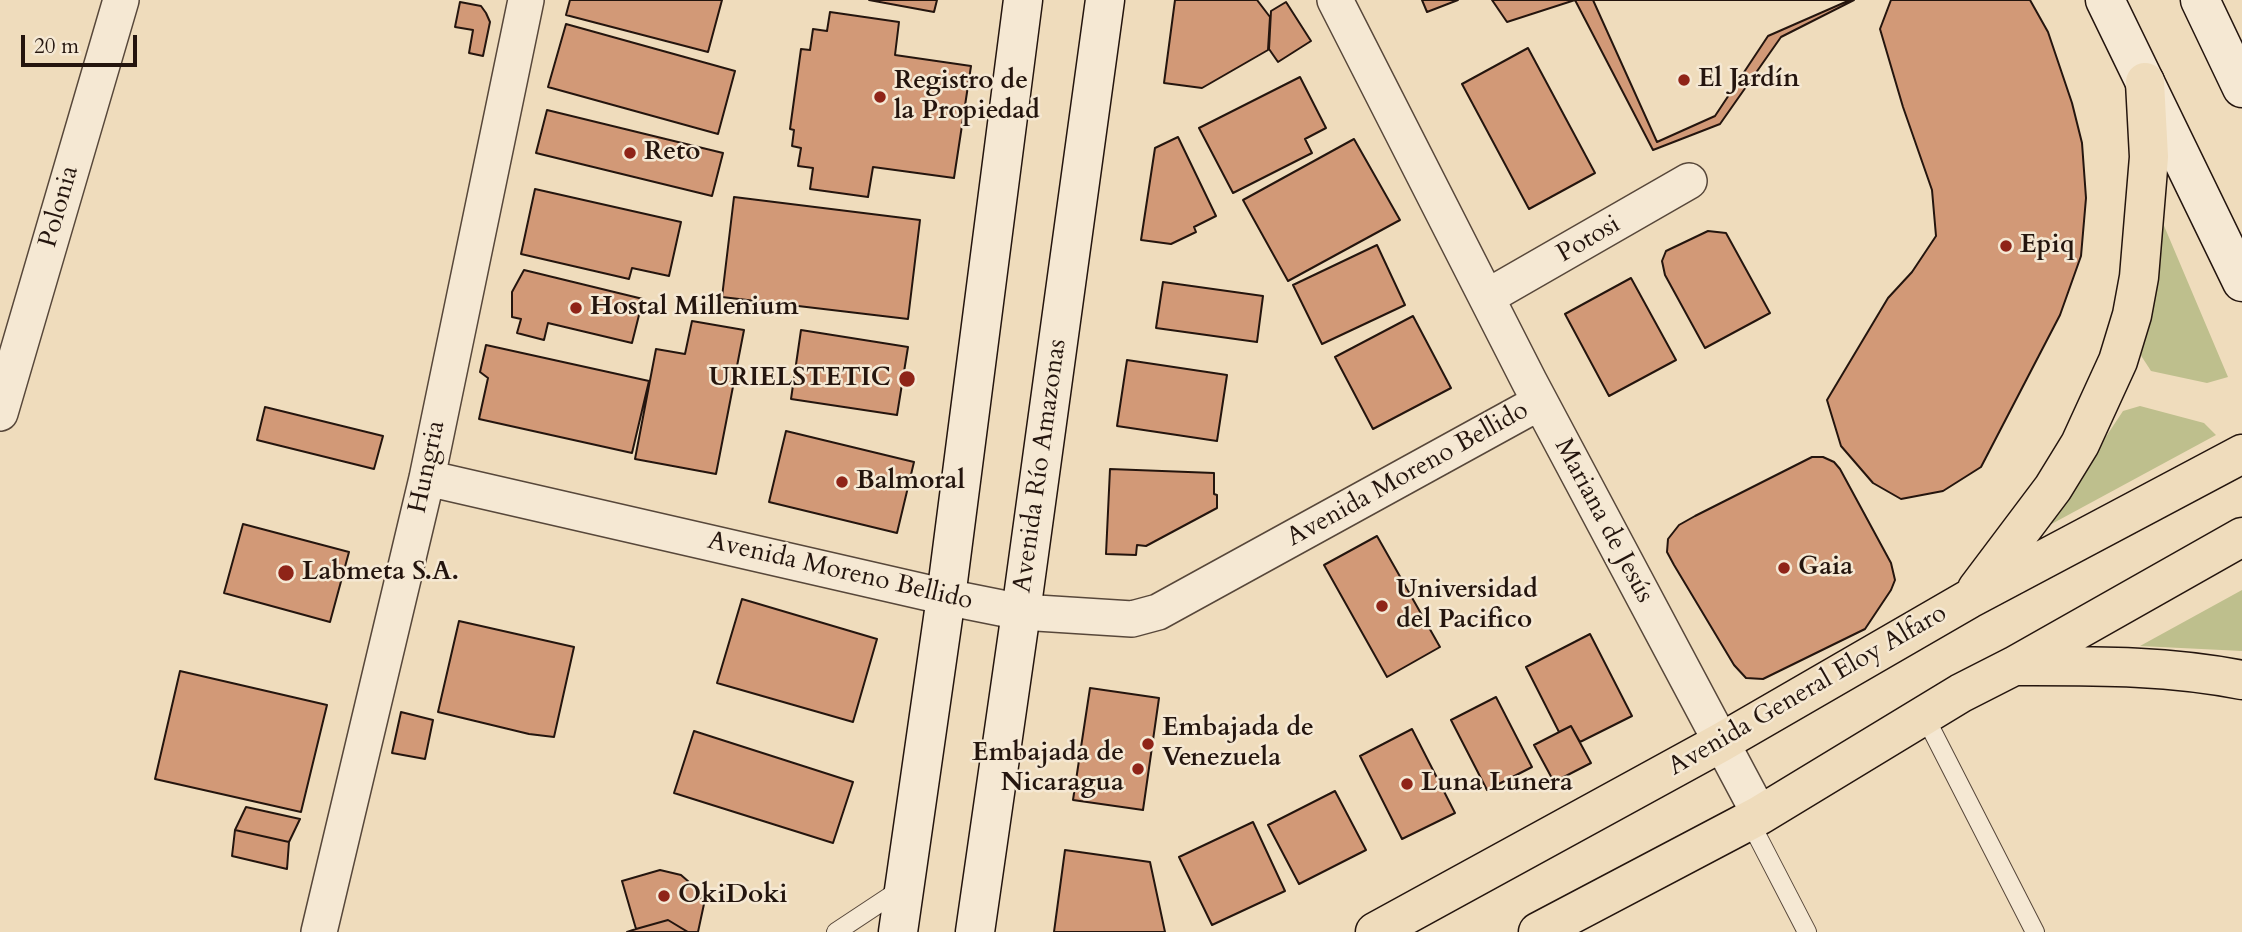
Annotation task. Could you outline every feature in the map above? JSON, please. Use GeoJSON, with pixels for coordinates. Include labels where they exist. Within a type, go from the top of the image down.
{"type":"FeatureCollection","features":[{"type":"Feature","properties":{"kind":"main road"},"geometry":{"type":"LineString","coordinates":[[898,932],[946,597],[1023,0]]}},
{"type":"Feature","properties":{"kind":"main road","name":"Avenida Río Amazonas"},"geometry":{"type":"LineString","coordinates":[[975,932],[1105,0]]}},
{"type":"Feature","properties":{"kind":"main road"},"geometry":{"type":"LineString","coordinates":[[2105,0],[2242,282]]}},
{"type":"Feature","properties":{"kind":"main road"},"geometry":{"type":"LineString","coordinates":[[2200,0],[2242,88]]}},
{"type":"Feature","properties":{"kind":"main road"},"geometry":{"type":"LineString","coordinates":[[1969,599],[2053,488],[2080,444],[2118,361],[2132,315],[2139,277],[2149,157],[2145,82]]}},
{"type":"Feature","properties":{"kind":"main road","name":"Avenida General Eloy Alfaro"},"geometry":{"type":"LineString","coordinates":[[1375,932],[1720,743],[1969,599],[2242,454]]}},
{"type":"Feature","properties":{"kind":"main road"},"geometry":{"type":"LineString","coordinates":[[1538,932],[1755,818],[1961,693],[2014,666],[2242,537]]}},
{"type":"Feature","properties":{"kind":"main road"},"geometry":{"type":"LineString","coordinates":[[2014,666],[2140,667],[2202,672],[2242,680]]}},
{"type":"Feature","properties":{"kind":"street","name":"Polonia"},"geometry":{"type":"LineString","coordinates":[[0,413],[121,0]]}},
{"type":"Feature","properties":{"kind":"street","name":"Hungria"},"geometry":{"type":"LineString","coordinates":[[328,921],[427,478],[526,0]]}},
{"type":"Feature","properties":{"kind":"street","name":"Mariana de Jesús"},"geometry":{"type":"LineString","coordinates":[[1335,0],[1540,402],[1720,743],[1755,818]]}},
{"type":"Feature","properties":{"kind":"street","name":"Potosi"},"geometry":{"type":"LineString","coordinates":[[1487,298],[1689,181]]}},
{"type":"Feature","properties":{"kind":"street","name":"Avenida Moreno Bellido"},"geometry":{"type":"LineString","coordinates":[[427,478],[946,597],[1021,612],[1132,619],[1158,612],[1540,402]]}},
{"type":"Feature","properties":{"kind":"lane"},"geometry":{"type":"LineString","coordinates":[[1924,715],[2035,932]]}},
{"type":"Feature","properties":{"kind":"lane"},"geometry":{"type":"LineString","coordinates":[[1755,818],[1807,932]]}},
{"type":"Feature","properties":{"kind":"lane"},"geometry":{"type":"LineString","coordinates":[[836,932],[904,887]]}},
{"type":"Feature","properties":{"kind":"green space"},"geometry":{"type":"Polygon","coordinates":[[[2162,221],[2228,377],[2207,383],[2151,371],[2140,354],[2162,221]]]}},
{"type":"Feature","properties":{"kind":"green space"},"geometry":{"type":"Polygon","coordinates":[[[2140,406],[2204,423],[2216,435],[2046,527],[2123,411],[2140,406]]]}},
{"type":"Feature","properties":{"kind":"green space"},"geometry":{"type":"Polygon","coordinates":[[[2242,590],[2242,651],[2140,646],[2242,590]]]}},
{"type":"Feature","properties":{"kind":"building"},"geometry":{"type":"Polygon","coordinates":[[[570,0],[722,0],[708,52],[566,15],[570,0]]]}},
{"type":"Feature","properties":{"kind":"building"},"geometry":{"type":"Polygon","coordinates":[[[869,0],[937,0],[934,12],[869,0]]]}},
{"type":"Feature","properties":{"kind":"building"},"geometry":{"type":"Polygon","coordinates":[[[1175,0],[1257,0],[1270,17],[1268,50],[1202,88],[1164,83],[1175,0]]]}},
{"type":"Feature","properties":{"kind":"building"},"geometry":{"type":"Polygon","coordinates":[[[1422,0],[1458,0],[1427,12],[1422,0]]]}},
{"type":"Feature","properties":{"kind":"building"},"geometry":{"type":"Polygon","coordinates":[[[1492,0],[1575,0],[1507,22],[1492,0]]]}},
{"type":"Feature","properties":{"kind":"building","name":"El Jardín"},"geometry":{"type":"Polygon","coordinates":[[[1575,0],[1854,0],[1781,37],[1720,124],[1653,150],[1575,0]]]}},
{"type":"Feature","properties":{"kind":"building","name":"El Jardín"},"geometry":{"type":"Polygon","coordinates":[[[1593,0],[1850,0],[1768,36],[1715,116],[1657,142],[1593,0]]]}},
{"type":"Feature","properties":{"kind":"building","name":"Epiq"},"geometry":{"type":"Polygon","coordinates":[[[1891,0],[2030,0],[2048,32],[2072,103],[2082,143],[2086,198],[2081,256],[2060,315],[1981,467],[1943,491],[1901,499],[1873,483],[1841,446],[1827,400],[1888,298],[1912,272],[1936,236],[1932,190],[1880,29],[1891,0]]]}},
{"type":"Feature","properties":{"kind":"building"},"geometry":{"type":"Polygon","coordinates":[[[460,2],[481,6],[490,22],[483,56],[469,53],[473,30],[455,27],[460,2]]]}},
{"type":"Feature","properties":{"kind":"building"},"geometry":{"type":"Polygon","coordinates":[[[1286,2],[1311,41],[1278,62],[1269,49],[1271,11],[1286,2]]]}},
{"type":"Feature","properties":{"kind":"building","name":"Registro de la Propiedad"},"geometry":{"type":"Polygon","coordinates":[[[830,12],[899,22],[895,55],[971,66],[954,178],[873,167],[868,197],[810,189],[813,168],[798,166],[801,148],[792,146],[794,130],[790,129],[801,49],[810,50],[813,29],[827,31],[830,12]]]}},
{"type":"Feature","properties":{"kind":"building"},"geometry":{"type":"Polygon","coordinates":[[[566,24],[735,71],[718,134],[548,87],[566,24]]]}},
{"type":"Feature","properties":{"kind":"building"},"geometry":{"type":"Polygon","coordinates":[[[1528,48],[1595,173],[1529,209],[1462,84],[1528,48]]]}},
{"type":"Feature","properties":{"kind":"building"},"geometry":{"type":"Polygon","coordinates":[[[1300,77],[1326,128],[1305,139],[1312,153],[1233,193],[1199,128],[1300,77]]]}},
{"type":"Feature","properties":{"kind":"building","name":"Reto"},"geometry":{"type":"Polygon","coordinates":[[[547,110],[723,153],[712,196],[536,153],[547,110]]]}},
{"type":"Feature","properties":{"kind":"building"},"geometry":{"type":"Polygon","coordinates":[[[1178,137],[1216,216],[1194,227],[1196,232],[1171,244],[1141,240],[1155,148],[1178,137]]]}},
{"type":"Feature","properties":{"kind":"building"},"geometry":{"type":"Polygon","coordinates":[[[1354,139],[1400,220],[1288,281],[1243,200],[1354,139]]]}},
{"type":"Feature","properties":{"kind":"building"},"geometry":{"type":"Polygon","coordinates":[[[535,189],[681,222],[669,276],[632,268],[629,279],[521,254],[535,189]]]}},
{"type":"Feature","properties":{"kind":"building"},"geometry":{"type":"Polygon","coordinates":[[[734,197],[920,220],[908,319],[722,297],[734,197]]]}},
{"type":"Feature","properties":{"kind":"building"},"geometry":{"type":"Polygon","coordinates":[[[1708,231],[1726,233],[1770,313],[1705,348],[1665,275],[1662,261],[1666,251],[1708,231]]]}},
{"type":"Feature","properties":{"kind":"building"},"geometry":{"type":"Polygon","coordinates":[[[1377,245],[1405,305],[1322,344],[1293,285],[1377,245]]]}},
{"type":"Feature","properties":{"kind":"building","name":"Hostal Millenium"},"geometry":{"type":"Polygon","coordinates":[[[524,270],[643,299],[632,343],[548,323],[544,340],[517,333],[521,319],[512,317],[512,292],[524,270]]]}},
{"type":"Feature","properties":{"kind":"building"},"geometry":{"type":"Polygon","coordinates":[[[1631,278],[1676,360],[1609,396],[1565,314],[1631,278]]]}},
{"type":"Feature","properties":{"kind":"building"},"geometry":{"type":"Polygon","coordinates":[[[1163,282],[1263,296],[1257,342],[1156,328],[1163,282]]]}},
{"type":"Feature","properties":{"kind":"building"},"geometry":{"type":"Polygon","coordinates":[[[1413,316],[1451,388],[1373,429],[1335,357],[1413,316]]]}},
{"type":"Feature","properties":{"kind":"building"},"geometry":{"type":"Polygon","coordinates":[[[692,321],[744,330],[716,474],[635,459],[656,349],[685,354],[692,321]]]}},
{"type":"Feature","properties":{"kind":"building"},"geometry":{"type":"Polygon","coordinates":[[[801,330],[908,347],[897,415],[791,399],[801,330]]]}},
{"type":"Feature","properties":{"kind":"building"},"geometry":{"type":"Polygon","coordinates":[[[486,345],[649,381],[632,453],[479,419],[488,378],[480,372],[486,345]]]}},
{"type":"Feature","properties":{"kind":"building"},"geometry":{"type":"Polygon","coordinates":[[[1127,360],[1227,375],[1217,441],[1117,426],[1127,360]]]}},
{"type":"Feature","properties":{"kind":"building"},"geometry":{"type":"Polygon","coordinates":[[[265,407],[383,436],[374,469],[257,440],[265,407]]]}},
{"type":"Feature","properties":{"kind":"building","name":"Balmoral"},"geometry":{"type":"Polygon","coordinates":[[[786,431],[914,462],[897,533],[769,502],[786,431]]]}},
{"type":"Feature","properties":{"kind":"building","name":"Gaia"},"geometry":{"type":"Polygon","coordinates":[[[1812,457],[1823,457],[1834,462],[1840,469],[1891,563],[1895,580],[1865,629],[1763,679],[1746,678],[1734,665],[1674,565],[1667,552],[1668,539],[1679,525],[1812,457]]]}},
{"type":"Feature","properties":{"kind":"building"},"geometry":{"type":"Polygon","coordinates":[[[1110,469],[1214,473],[1217,508],[1146,546],[1137,545],[1136,555],[1106,554],[1110,469]]]}},
{"type":"Feature","properties":{"kind":"building","name":"Labmeta S.A."},"geometry":{"type":"Polygon","coordinates":[[[243,524],[349,552],[330,622],[224,593],[243,524]]]}},
{"type":"Feature","properties":{"kind":"building","name":"Universidad del Pacifico"},"geometry":{"type":"Polygon","coordinates":[[[1377,536],[1440,647],[1387,677],[1324,565],[1377,536]]]}},
{"type":"Feature","properties":{"kind":"building"},"geometry":{"type":"Polygon","coordinates":[[[742,599],[877,639],[853,722],[717,683],[742,599]]]}},
{"type":"Feature","properties":{"kind":"building"},"geometry":{"type":"Polygon","coordinates":[[[459,621],[574,647],[554,737],[529,734],[438,712],[459,621]]]}},
{"type":"Feature","properties":{"kind":"building"},"geometry":{"type":"Polygon","coordinates":[[[1590,634],[1632,716],[1580,742],[1571,726],[1559,732],[1526,667],[1590,634]]]}},
{"type":"Feature","properties":{"kind":"building"},"geometry":{"type":"Polygon","coordinates":[[[180,671],[327,705],[301,812],[155,779],[180,671]]]}},
{"type":"Feature","properties":{"kind":"building"},"geometry":{"type":"Polygon","coordinates":[[[1090,688],[1159,698],[1143,810],[1073,800],[1090,688]]]}},
{"type":"Feature","properties":{"kind":"building"},"geometry":{"type":"Polygon","coordinates":[[[1496,697],[1532,767],[1487,790],[1451,720],[1496,697]]]}},
{"type":"Feature","properties":{"kind":"building"},"geometry":{"type":"Polygon","coordinates":[[[401,712],[433,720],[425,759],[392,753],[401,712]]]}},
{"type":"Feature","properties":{"kind":"building"},"geometry":{"type":"Polygon","coordinates":[[[1571,726],[1591,763],[1554,782],[1534,745],[1571,726]]]}},
{"type":"Feature","properties":{"kind":"building","name":"Luna Lunera"},"geometry":{"type":"Polygon","coordinates":[[[1412,729],[1455,813],[1402,839],[1360,756],[1412,729]]]}},
{"type":"Feature","properties":{"kind":"building"},"geometry":{"type":"Polygon","coordinates":[[[694,731],[853,782],[833,843],[674,793],[694,731]]]}},
{"type":"Feature","properties":{"kind":"building"},"geometry":{"type":"Polygon","coordinates":[[[1335,791],[1366,850],[1299,884],[1268,825],[1335,791]]]}},
{"type":"Feature","properties":{"kind":"building"},"geometry":{"type":"Polygon","coordinates":[[[246,807],[300,819],[289,842],[235,830],[246,807]]]}},
{"type":"Feature","properties":{"kind":"building"},"geometry":{"type":"Polygon","coordinates":[[[1253,822],[1285,891],[1212,925],[1179,857],[1253,822]]]}},
{"type":"Feature","properties":{"kind":"building"},"geometry":{"type":"Polygon","coordinates":[[[235,830],[289,842],[287,869],[232,856],[235,830]]]}},
{"type":"Feature","properties":{"kind":"building"},"geometry":{"type":"Polygon","coordinates":[[[1065,850],[1150,862],[1165,932],[1054,932],[1065,850]]]}},
{"type":"Feature","properties":{"kind":"building","name":"OkiDoki"},"geometry":{"type":"Polygon","coordinates":[[[660,870],[681,875],[697,889],[704,904],[698,932],[688,932],[668,920],[636,929],[622,881],[660,870]]]}},
{"type":"Feature","properties":{"kind":"building"},"geometry":{"type":"Polygon","coordinates":[[[668,920],[688,932],[627,932],[636,929],[668,920]]]}},
{"type":"Feature","properties":{"kind":"place","name":"El Jardín"},"geometry":{"type":"Point","coordinates":[1684,80]}},
{"type":"Feature","properties":{"kind":"place","name":"Registro de la Propiedad"},"geometry":{"type":"Point","coordinates":[880,97]}},
{"type":"Feature","properties":{"kind":"place","name":"Reto"},"geometry":{"type":"Point","coordinates":[630,153]}},
{"type":"Feature","properties":{"kind":"place","name":"Epiq"},"geometry":{"type":"Point","coordinates":[2006,246]}},
{"type":"Feature","properties":{"kind":"place","name":"Hostal Millenium"},"geometry":{"type":"Point","coordinates":[576,308]}},
{"type":"Feature","properties":{"kind":"place","name":"URIELSTETIC"},"geometry":{"type":"Point","coordinates":[907,379]}},
{"type":"Feature","properties":{"kind":"place","name":"Balmoral"},"geometry":{"type":"Point","coordinates":[842,482]}},
{"type":"Feature","properties":{"kind":"place","name":"Gaia"},"geometry":{"type":"Point","coordinates":[1784,568]}},
{"type":"Feature","properties":{"kind":"place","name":"Labmeta S.A."},"geometry":{"type":"Point","coordinates":[286,573]}},
{"type":"Feature","properties":{"kind":"place","name":"Universidad del Pacifico"},"geometry":{"type":"Point","coordinates":[1382,606]}},
{"type":"Feature","properties":{"kind":"place","name":"Embajada de Venezuela"},"geometry":{"type":"Point","coordinates":[1148,744]}},
{"type":"Feature","properties":{"kind":"place","name":"Embajada de Nicaragua"},"geometry":{"type":"Point","coordinates":[1138,769]}},
{"type":"Feature","properties":{"kind":"place","name":"Luna Lunera"},"geometry":{"type":"Point","coordinates":[1407,784]}},
{"type":"Feature","properties":{"kind":"place","name":"OkiDoki"},"geometry":{"type":"Point","coordinates":[664,896]}}]}
